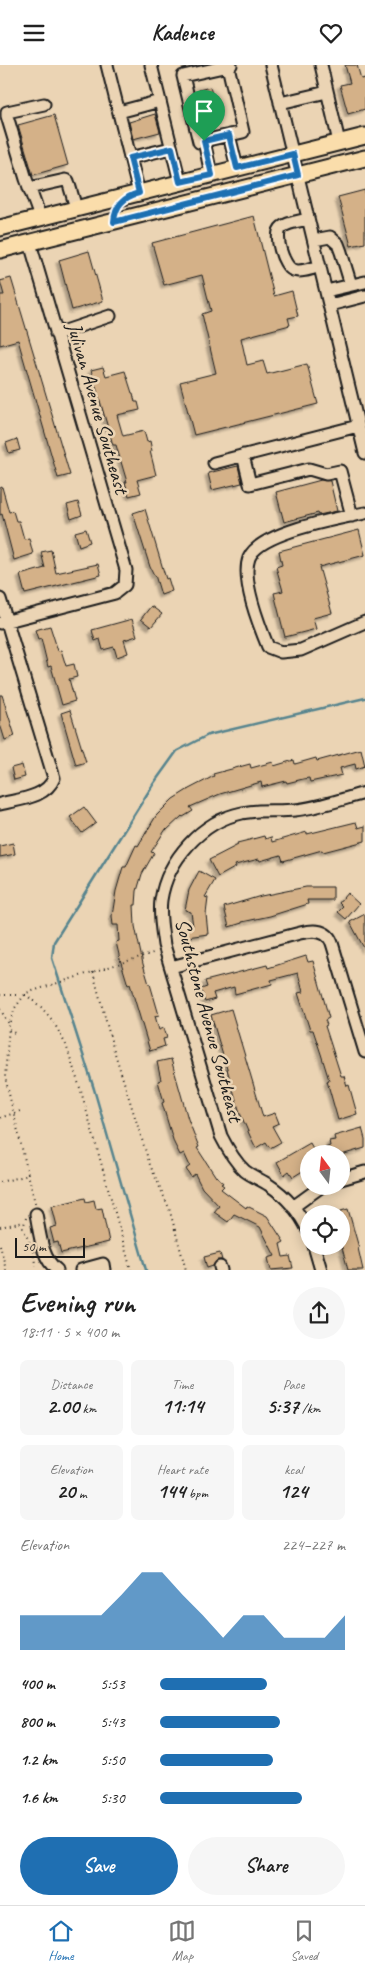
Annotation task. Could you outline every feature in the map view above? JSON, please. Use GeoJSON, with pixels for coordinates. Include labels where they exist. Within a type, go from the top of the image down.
{"type":"FeatureCollection","features":[{"type":"Feature","properties":{"kind":"main road"},"geometry":{"type":"LineString","coordinates":[[0,228],[365,136]]}},
{"type":"Feature","properties":{"kind":"main road"},"geometry":{"type":"LineString","coordinates":[[0,251],[365,158]]}},
{"type":"Feature","properties":{"kind":"main road"},"geometry":{"type":"LineString","coordinates":[[114,222],[117,206],[135,194]]}},
{"type":"Feature","properties":{"kind":"main road"},"geometry":{"type":"LineString","coordinates":[[30,243],[34,228],[44,216]]}},
{"type":"Feature","properties":{"kind":"street"},"geometry":{"type":"LineString","coordinates":[[108,65],[130,158],[135,194]]}},
{"type":"Feature","properties":{"kind":"street"},"geometry":{"type":"LineString","coordinates":[[151,65],[180,182]]}},
{"type":"Feature","properties":{"kind":"street"},"geometry":{"type":"LineString","coordinates":[[201,142],[243,132],[230,65],[184,76],[201,142],[212,175]]}},
{"type":"Feature","properties":{"kind":"street"},"geometry":{"type":"LineString","coordinates":[[321,65],[339,142]]}},
{"type":"Feature","properties":{"kind":"street"},"geometry":{"type":"LineString","coordinates":[[270,66],[365,453]]}},
{"type":"Feature","properties":{"kind":"street"},"geometry":{"type":"LineString","coordinates":[[280,103],[327,92]]}},
{"type":"Feature","properties":{"kind":"street"},"geometry":{"type":"LineString","coordinates":[[119,112],[160,101]]}},
{"type":"Feature","properties":{"kind":"street"},"geometry":{"type":"LineString","coordinates":[[44,104],[7,112],[29,188],[44,216]]}},
{"type":"Feature","properties":{"kind":"street"},"geometry":{"type":"LineString","coordinates":[[229,135],[237,168]]}},
{"type":"Feature","properties":{"kind":"street"},"geometry":{"type":"LineString","coordinates":[[130,158],[172,148]]}},
{"type":"Feature","properties":{"kind":"street"},"geometry":{"type":"LineString","coordinates":[[29,188],[65,180],[68,181],[76,208]]}},
{"type":"Feature","properties":{"kind":"street"},"geometry":{"type":"LineString","coordinates":[[308,219],[282,227],[279,230],[278,237],[281,252],[287,265],[293,270],[300,271],[320,267]]}},
{"type":"Feature","properties":{"kind":"street"},"geometry":{"type":"LineString","coordinates":[[314,240],[330,237],[338,244],[351,285]]}},
{"type":"Feature","properties":{"kind":"street","name":"Julivan Avenue Southeast"},"geometry":{"type":"LineString","coordinates":[[3,622],[115,593],[125,585],[126,570],[30,243]]}},
{"type":"Feature","properties":{"kind":"street"},"geometry":{"type":"LineString","coordinates":[[326,291],[365,282]]}},
{"type":"Feature","properties":{"kind":"street"},"geometry":{"type":"LineString","coordinates":[[330,305],[365,296]]}},
{"type":"Feature","properties":{"kind":"street"},"geometry":{"type":"LineString","coordinates":[[56,334],[110,316]]}},
{"type":"Feature","properties":{"kind":"street"},"geometry":{"type":"LineString","coordinates":[[214,463],[358,426]]}},
{"type":"Feature","properties":{"kind":"street"},"geometry":{"type":"LineString","coordinates":[[243,455],[250,484],[309,469],[326,474],[340,471],[352,516]]}},
{"type":"Feature","properties":{"kind":"street"},"geometry":{"type":"LineString","coordinates":[[365,513],[282,532],[265,541],[250,556],[246,572],[251,596],[268,647],[282,652],[300,650],[365,622]]}},
{"type":"Feature","properties":{"kind":"street"},"geometry":{"type":"LineString","coordinates":[[0,599],[3,622],[54,778],[51,785],[44,792],[0,804]]}},
{"type":"Feature","properties":{"kind":"street","name":"Southstone Avenue Southeast"},"geometry":{"type":"LineString","coordinates":[[300,1216],[271,1186],[246,1171],[226,1145],[216,1123],[165,949],[160,914],[162,898],[170,871],[190,843],[216,823],[235,814],[296,811],[365,793]]}},
{"type":"Feature","properties":{"kind":"street"},"geometry":{"type":"LineString","coordinates":[[171,967],[300,933],[320,932],[327,935],[332,943],[365,1052]]}},
{"type":"Feature","properties":{"kind":"street"},"geometry":{"type":"LineString","coordinates":[[350,1176],[365,1172]]}},
{"type":"Feature","properties":{"kind":"street"},"geometry":{"type":"LineString","coordinates":[[293,1207],[310,1195]]}},
{"type":"Feature","properties":{"kind":"street"},"geometry":{"type":"LineString","coordinates":[[33,1213],[44,1252],[51,1265],[58,1270]]}},
{"type":"Feature","properties":{"kind":"street"},"geometry":{"type":"LineString","coordinates":[[317,1255],[321,1270]]}},
{"type":"Feature","properties":{"kind":"street"},"geometry":{"type":"LineString","coordinates":[[81,1270],[103,1264],[104,1270]]}},
{"type":"Feature","properties":{"kind":"path"},"geometry":{"type":"LineString","coordinates":[[0,995],[24,995],[92,971],[165,949]]}},
{"type":"Feature","properties":{"kind":"path"},"geometry":{"type":"LineString","coordinates":[[92,971],[150,1165],[169,1208],[186,1270]]}},
{"type":"Feature","properties":{"kind":"path"},"geometry":{"type":"LineString","coordinates":[[0,1227],[24,1222],[33,1213],[29,1175],[5,1077],[10,1025],[15,1008],[24,995]]}},
{"type":"Feature","properties":{"kind":"path"},"geometry":{"type":"LineString","coordinates":[[24,995],[41,1007],[54,1021],[66,1045],[81,1091],[131,1270]]}},
{"type":"Feature","properties":{"kind":"path"},"geometry":{"type":"LineString","coordinates":[[0,1009],[10,1025]]}},
{"type":"Feature","properties":{"kind":"path"},"geometry":{"type":"LineString","coordinates":[[9,1030],[16,1034]]}},
{"type":"Feature","properties":{"kind":"path"},"geometry":{"type":"LineString","coordinates":[[0,1118],[14,1115],[23,1110]]}},
{"type":"Feature","properties":{"kind":"path"},"geometry":{"type":"LineString","coordinates":[[0,1182],[29,1175]]}},
{"type":"Feature","properties":{"kind":"path"},"geometry":{"type":"LineString","coordinates":[[24,1222],[23,1228],[32,1249],[36,1270]]}},
{"type":"Feature","properties":{"kind":"path"},"geometry":{"type":"LineString","coordinates":[[0,1245],[6,1270]]}},
{"type":"Feature","properties":{"kind":"building"},"geometry":{"type":"Polygon","coordinates":[[[345,65],[357,65],[361,79],[365,78],[365,109],[348,114],[340,85],[350,83],[345,65]]]}},
{"type":"Feature","properties":{"kind":"building"},"geometry":{"type":"Polygon","coordinates":[[[210,87],[217,112],[205,115],[199,90],[210,87]]]}},
{"type":"Feature","properties":{"kind":"building"},"geometry":{"type":"Polygon","coordinates":[[[155,114],[160,132],[133,139],[129,122],[155,114]]]}},
{"type":"Feature","properties":{"kind":"building"},"geometry":{"type":"Polygon","coordinates":[[[54,115],[68,165],[33,175],[18,125],[54,115]]]}},
{"type":"Feature","properties":{"kind":"building"},"geometry":{"type":"Polygon","coordinates":[[[365,190],[365,243],[351,246],[338,197],[365,190]]]}},
{"type":"Feature","properties":{"kind":"building"},"geometry":{"type":"Polygon","coordinates":[[[254,216],[274,296],[292,291],[298,316],[288,318],[290,325],[241,338],[247,365],[263,361],[267,374],[307,364],[318,404],[194,435],[180,382],[216,373],[202,314],[211,311],[202,275],[164,285],[152,243],[254,216]]]}},
{"type":"Feature","properties":{"kind":"building"},"geometry":{"type":"Polygon","coordinates":[[[89,251],[103,301],[72,310],[59,260],[89,251]]]}},
{"type":"Feature","properties":{"kind":"building"},"geometry":{"type":"Polygon","coordinates":[[[11,278],[70,475],[58,478],[18,340],[0,345],[0,295],[4,295],[0,281],[11,278]]]}},
{"type":"Feature","properties":{"kind":"building"},"geometry":{"type":"Polygon","coordinates":[[[103,367],[106,376],[125,371],[135,402],[138,402],[140,410],[117,415],[123,436],[144,431],[147,442],[150,441],[152,451],[150,451],[156,475],[137,480],[141,493],[129,496],[125,482],[127,482],[116,445],[113,445],[91,370],[103,367]]]}},
{"type":"Feature","properties":{"kind":"building"},"geometry":{"type":"Polygon","coordinates":[[[17,439],[20,450],[9,453],[6,443],[17,439]]]}},
{"type":"Feature","properties":{"kind":"building"},"geometry":{"type":"Polygon","coordinates":[[[238,466],[242,483],[212,490],[208,473],[238,466]]]}},
{"type":"Feature","properties":{"kind":"building"},"geometry":{"type":"Polygon","coordinates":[[[321,480],[330,481],[337,511],[319,515],[318,513],[284,522],[276,492],[321,480]]]}},
{"type":"Feature","properties":{"kind":"building"},"geometry":{"type":"Polygon","coordinates":[[[2,487],[9,512],[13,511],[16,521],[19,521],[24,539],[29,538],[33,554],[14,560],[2,514],[0,515],[0,488],[2,487]]]}},
{"type":"Feature","properties":{"kind":"building"},"geometry":{"type":"Polygon","coordinates":[[[78,502],[82,515],[71,519],[67,505],[78,502]]]}},
{"type":"Feature","properties":{"kind":"building"},"geometry":{"type":"Polygon","coordinates":[[[145,509],[166,579],[168,578],[172,591],[161,595],[133,513],[145,509]]]}},
{"type":"Feature","properties":{"kind":"building"},"geometry":{"type":"Polygon","coordinates":[[[86,529],[90,542],[79,546],[75,532],[86,529]]]}},
{"type":"Feature","properties":{"kind":"building"},"geometry":{"type":"Polygon","coordinates":[[[359,530],[365,555],[319,567],[332,613],[313,618],[316,629],[285,637],[274,593],[283,591],[276,567],[282,565],[279,551],[359,530]]]}},
{"type":"Feature","properties":{"kind":"building"},"geometry":{"type":"Polygon","coordinates":[[[51,550],[56,573],[98,564],[101,575],[25,594],[20,575],[45,568],[41,552],[51,550]]]}},
{"type":"Feature","properties":{"kind":"building"},"geometry":{"type":"Polygon","coordinates":[[[151,606],[162,614],[151,627],[141,619],[151,606]]]}},
{"type":"Feature","properties":{"kind":"building"},"geometry":{"type":"Polygon","coordinates":[[[132,619],[137,636],[124,640],[128,653],[117,657],[114,647],[103,650],[100,639],[95,641],[92,630],[132,619]]]}},
{"type":"Feature","properties":{"kind":"building"},"geometry":{"type":"Polygon","coordinates":[[[50,626],[58,651],[61,650],[66,666],[74,664],[77,677],[69,679],[75,701],[62,705],[51,666],[48,667],[41,638],[38,639],[35,630],[50,626]]]}},
{"type":"Feature","properties":{"kind":"building"},"geometry":{"type":"Polygon","coordinates":[[[0,695],[2,695],[15,736],[5,740],[0,724],[0,695]]]}},
{"type":"Feature","properties":{"kind":"building"},"geometry":{"type":"Polygon","coordinates":[[[70,710],[86,762],[76,765],[61,713],[70,710]]]}},
{"type":"Feature","properties":{"kind":"building"},"geometry":{"type":"Polygon","coordinates":[[[361,749],[365,766],[356,769],[355,764],[340,768],[342,775],[310,782],[309,778],[262,787],[261,782],[220,794],[190,807],[193,811],[182,816],[166,829],[151,852],[154,853],[142,874],[137,891],[136,905],[134,905],[135,926],[143,964],[159,1015],[155,1016],[159,1030],[164,1028],[167,1038],[163,1039],[165,1046],[150,1051],[130,984],[128,985],[120,959],[116,942],[119,941],[118,925],[113,925],[112,916],[116,891],[123,867],[126,867],[136,845],[138,846],[156,816],[173,799],[214,776],[213,774],[250,764],[251,768],[273,762],[274,766],[294,760],[295,764],[316,758],[317,761],[361,749]]]}},
{"type":"Feature","properties":{"kind":"building"},"geometry":{"type":"Polygon","coordinates":[[[22,765],[25,777],[14,780],[11,768],[22,765]]]}},
{"type":"Feature","properties":{"kind":"building"},"geometry":{"type":"Polygon","coordinates":[[[84,807],[96,823],[82,833],[70,817],[84,807]]]}},
{"type":"Feature","properties":{"kind":"building"},"geometry":{"type":"Polygon","coordinates":[[[356,822],[358,828],[365,826],[365,841],[283,861],[281,855],[260,861],[259,859],[235,865],[236,867],[218,877],[209,860],[238,845],[237,843],[264,836],[265,839],[271,837],[272,842],[307,832],[307,834],[356,822]]]}},
{"type":"Feature","properties":{"kind":"building"},"geometry":{"type":"Polygon","coordinates":[[[13,843],[15,854],[0,857],[0,846],[13,843]]]}},
{"type":"Feature","properties":{"kind":"building"},"geometry":{"type":"Polygon","coordinates":[[[199,871],[215,880],[205,897],[208,898],[206,914],[208,934],[187,937],[186,927],[193,926],[191,912],[185,910],[189,890],[199,871]]]}},
{"type":"Feature","properties":{"kind":"building"},"geometry":{"type":"Polygon","coordinates":[[[306,887],[333,887],[333,900],[307,900],[308,904],[229,927],[224,907],[261,896],[306,887]]]}},
{"type":"Feature","properties":{"kind":"building"},"geometry":{"type":"Polygon","coordinates":[[[347,893],[359,904],[346,919],[338,912],[343,907],[339,903],[347,893]]]}},
{"type":"Feature","properties":{"kind":"building"},"geometry":{"type":"Polygon","coordinates":[[[365,914],[365,950],[350,922],[365,914]]]}},
{"type":"Feature","properties":{"kind":"building"},"geometry":{"type":"Polygon","coordinates":[[[306,956],[308,962],[313,961],[329,1018],[325,1020],[327,1025],[325,1026],[341,1076],[344,1076],[347,1086],[349,1085],[357,1114],[338,1120],[321,1054],[313,1030],[310,1030],[298,993],[303,992],[298,973],[271,980],[272,984],[235,994],[234,987],[213,993],[215,999],[205,1002],[201,989],[207,987],[205,981],[267,965],[268,968],[306,956]]]}},
{"type":"Feature","properties":{"kind":"building"},"geometry":{"type":"Polygon","coordinates":[[[231,1009],[263,1117],[275,1113],[279,1123],[272,1126],[281,1142],[270,1148],[266,1142],[256,1148],[250,1136],[240,1113],[211,1015],[231,1009]]]}},
{"type":"Feature","properties":{"kind":"building"},"geometry":{"type":"Polygon","coordinates":[[[171,1059],[188,1119],[199,1147],[197,1148],[216,1177],[223,1183],[221,1184],[224,1186],[221,1189],[246,1208],[247,1206],[267,1216],[284,1242],[280,1244],[283,1257],[290,1256],[293,1268],[271,1270],[268,1258],[275,1256],[260,1227],[234,1214],[228,1222],[214,1212],[219,1206],[202,1188],[195,1174],[191,1177],[186,1169],[190,1166],[184,1153],[180,1155],[174,1143],[162,1103],[164,1102],[158,1081],[161,1080],[157,1062],[171,1059]]]}},
{"type":"Feature","properties":{"kind":"building"},"geometry":{"type":"Polygon","coordinates":[[[362,1128],[365,1148],[350,1152],[350,1145],[330,1145],[329,1141],[335,1140],[334,1136],[362,1128]]]}},
{"type":"Feature","properties":{"kind":"building"},"geometry":{"type":"Polygon","coordinates":[[[300,1149],[300,1173],[293,1177],[289,1171],[284,1175],[277,1162],[300,1149]]]}},
{"type":"Feature","properties":{"kind":"building"},"geometry":{"type":"Polygon","coordinates":[[[85,1198],[86,1202],[94,1200],[96,1209],[102,1208],[109,1242],[61,1253],[58,1242],[54,1243],[50,1228],[57,1226],[52,1206],[85,1198]]]}},
{"type":"Feature","properties":{"kind":"building"},"geometry":{"type":"Polygon","coordinates":[[[350,1216],[363,1270],[348,1270],[344,1255],[350,1255],[350,1216]]]}},
{"type":"Feature","properties":{"kind":"building"},"geometry":{"type":"Polygon","coordinates":[[[220,1253],[222,1260],[217,1260],[213,1266],[207,1268],[204,1257],[220,1253]]]}},
{"type":"Feature","properties":{"kind":"waterway"},"geometry":{"type":"LineString","coordinates":[[146,1270],[94,1089],[52,958],[54,942],[154,783],[177,751],[208,735],[365,698]]}},
{"type":"Feature","properties":{"kind":"route"},"geometry":{"type":"LineString","coordinates":[[229,135],[237,168],[293,154],[298,175],[114,222],[117,206],[131,195],[139,193],[130,158],[172,148],[180,182],[212,175],[204,141],[229,135]]}}]}
